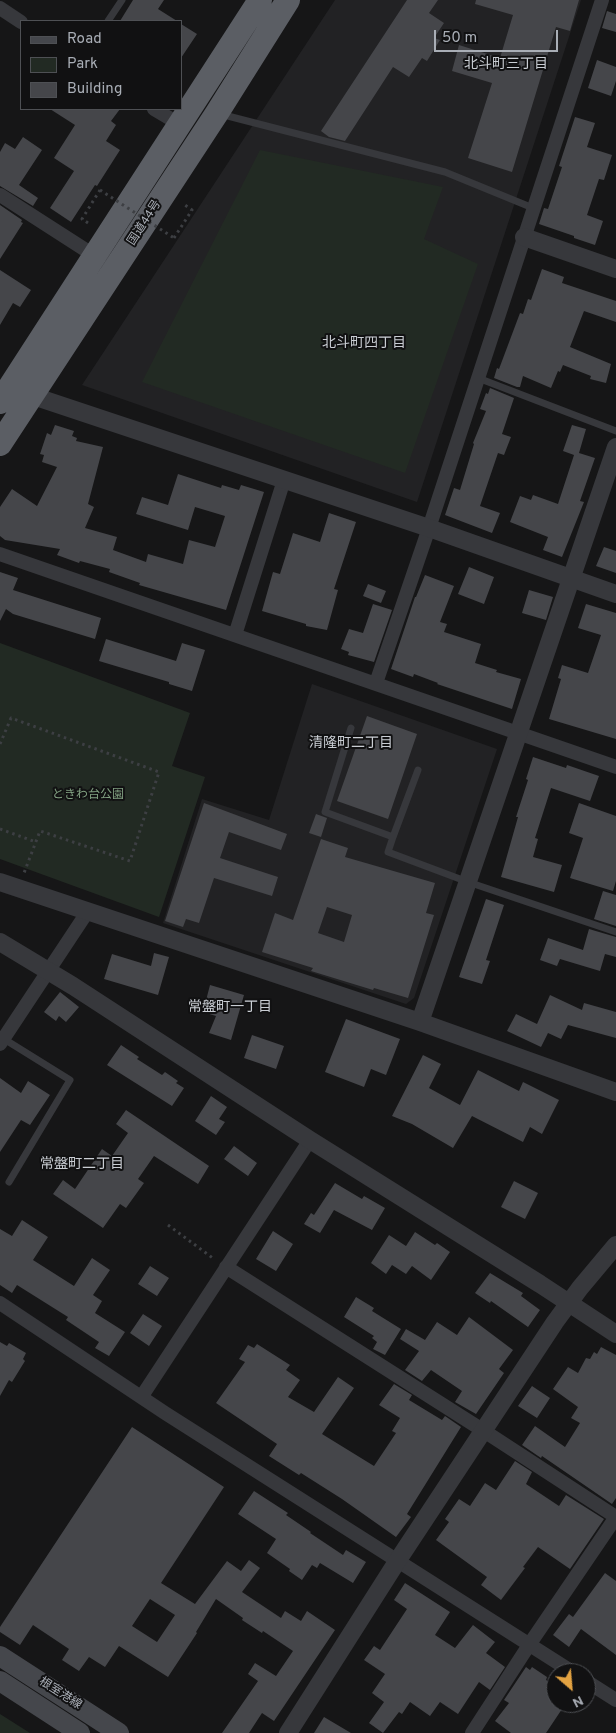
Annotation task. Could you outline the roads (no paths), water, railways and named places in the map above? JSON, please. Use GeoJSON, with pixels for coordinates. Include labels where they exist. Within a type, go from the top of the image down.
{"type":"FeatureCollection","features":[{"type":"Feature","properties":{"kind":"highway","name":"国道44号"},"geometry":{"type":"LineString","coordinates":[[3,391],[95,256],[260,0]]}},
{"type":"Feature","properties":{"kind":"highway","name":"国道44号"},"geometry":{"type":"LineString","coordinates":[[0,444],[217,113],[286,1]]}},
{"type":"Feature","properties":{"kind":"main road","name":"根室港線"},"geometry":{"type":"LineString","coordinates":[[0,1656],[120,1733]]}},
{"type":"Feature","properties":{"kind":"main road","name":"根室港線"},"geometry":{"type":"LineString","coordinates":[[0,1681],[80,1733]]}},
{"type":"Feature","properties":{"kind":"street"},"geometry":{"type":"LineString","coordinates":[[376,683],[429,528],[602,0]]}},
{"type":"Feature","properties":{"kind":"street"},"geometry":{"type":"LineString","coordinates":[[0,8],[20,21]]}},
{"type":"Feature","properties":{"kind":"street"},"geometry":{"type":"LineString","coordinates":[[156,110],[181,125]]}},
{"type":"Feature","properties":{"kind":"street"},"geometry":{"type":"LineString","coordinates":[[0,195],[95,256]]}},
{"type":"Feature","properties":{"kind":"street"},"geometry":{"type":"LineString","coordinates":[[524,237],[616,269]]}},
{"type":"Feature","properties":{"kind":"street"},"geometry":{"type":"LineString","coordinates":[[3,391],[33,396],[429,528],[616,594]]}},
{"type":"Feature","properties":{"kind":"street"},"geometry":{"type":"LineString","coordinates":[[420,1022],[616,447]]}},
{"type":"Feature","properties":{"kind":"street"},"geometry":{"type":"LineString","coordinates":[[236,635],[284,480]]}},
{"type":"Feature","properties":{"kind":"street"},"geometry":{"type":"LineString","coordinates":[[0,554],[616,767]]}},
{"type":"Feature","properties":{"kind":"street"},"geometry":{"type":"LineString","coordinates":[[0,882],[420,1022],[616,1092]]}},
{"type":"Feature","properties":{"kind":"street"},"geometry":{"type":"LineString","coordinates":[[2,1042],[88,911]]}},
{"type":"Feature","properties":{"kind":"street"},"geometry":{"type":"LineString","coordinates":[[0,942],[48,973],[81,991],[310,1140],[616,1334]]}},
{"type":"Feature","properties":{"kind":"street"},"geometry":{"type":"LineString","coordinates":[[142,1396],[310,1140]]}},
{"type":"Feature","properties":{"kind":"street"},"geometry":{"type":"LineString","coordinates":[[288,1733],[398,1560],[568,1304],[616,1245]]}},
{"type":"Feature","properties":{"kind":"street"},"geometry":{"type":"LineString","coordinates":[[226,1267],[616,1517],[472,1733]]}},
{"type":"Feature","properties":{"kind":"street"},"geometry":{"type":"LineString","coordinates":[[0,1303],[142,1396],[164,1413],[558,1663]]}},
{"type":"Feature","properties":{"kind":"street"},"geometry":{"type":"LineString","coordinates":[[596,1687],[616,1700]]}},
{"type":"Feature","properties":{"kind":"lane"},"geometry":{"type":"LineString","coordinates":[[109,20],[122,0]]}},
{"type":"Feature","properties":{"kind":"lane"},"geometry":{"type":"LineString","coordinates":[[217,113],[445,172],[533,208]]}},
{"type":"Feature","properties":{"kind":"lane"},"geometry":{"type":"LineString","coordinates":[[478,378],[616,432]]}},
{"type":"Feature","properties":{"kind":"lane"},"geometry":{"type":"LineString","coordinates":[[351,728],[325,812],[393,837]]}},
{"type":"Feature","properties":{"kind":"lane"},"geometry":{"type":"LineString","coordinates":[[418,770],[388,852],[468,882],[616,932]]}},
{"type":"Feature","properties":{"kind":"lane"},"geometry":{"type":"LineString","coordinates":[[2,1042],[70,1080],[9,1182]]}},
{"type":"Feature","properties":{"kind":"district","name":"北斗町三丁目"},"geometry":{"type":"Point","coordinates":[506,65]}},
{"type":"Feature","properties":{"kind":"district","name":"北斗町四丁目"},"geometry":{"type":"Point","coordinates":[364,344]}},
{"type":"Feature","properties":{"kind":"district","name":"清隆町二丁目"},"geometry":{"type":"Point","coordinates":[351,744]}},
{"type":"Feature","properties":{"kind":"district","name":"常盤町一丁目"},"geometry":{"type":"Point","coordinates":[230,1008]}},
{"type":"Feature","properties":{"kind":"district","name":"常盤町二丁目"},"geometry":{"type":"Point","coordinates":[82,1165]}},
{"type":"Feature","properties":{"kind":"park label","name":"ときわ台公園"},"geometry":{"type":"Point","coordinates":[88,796]}}]}
